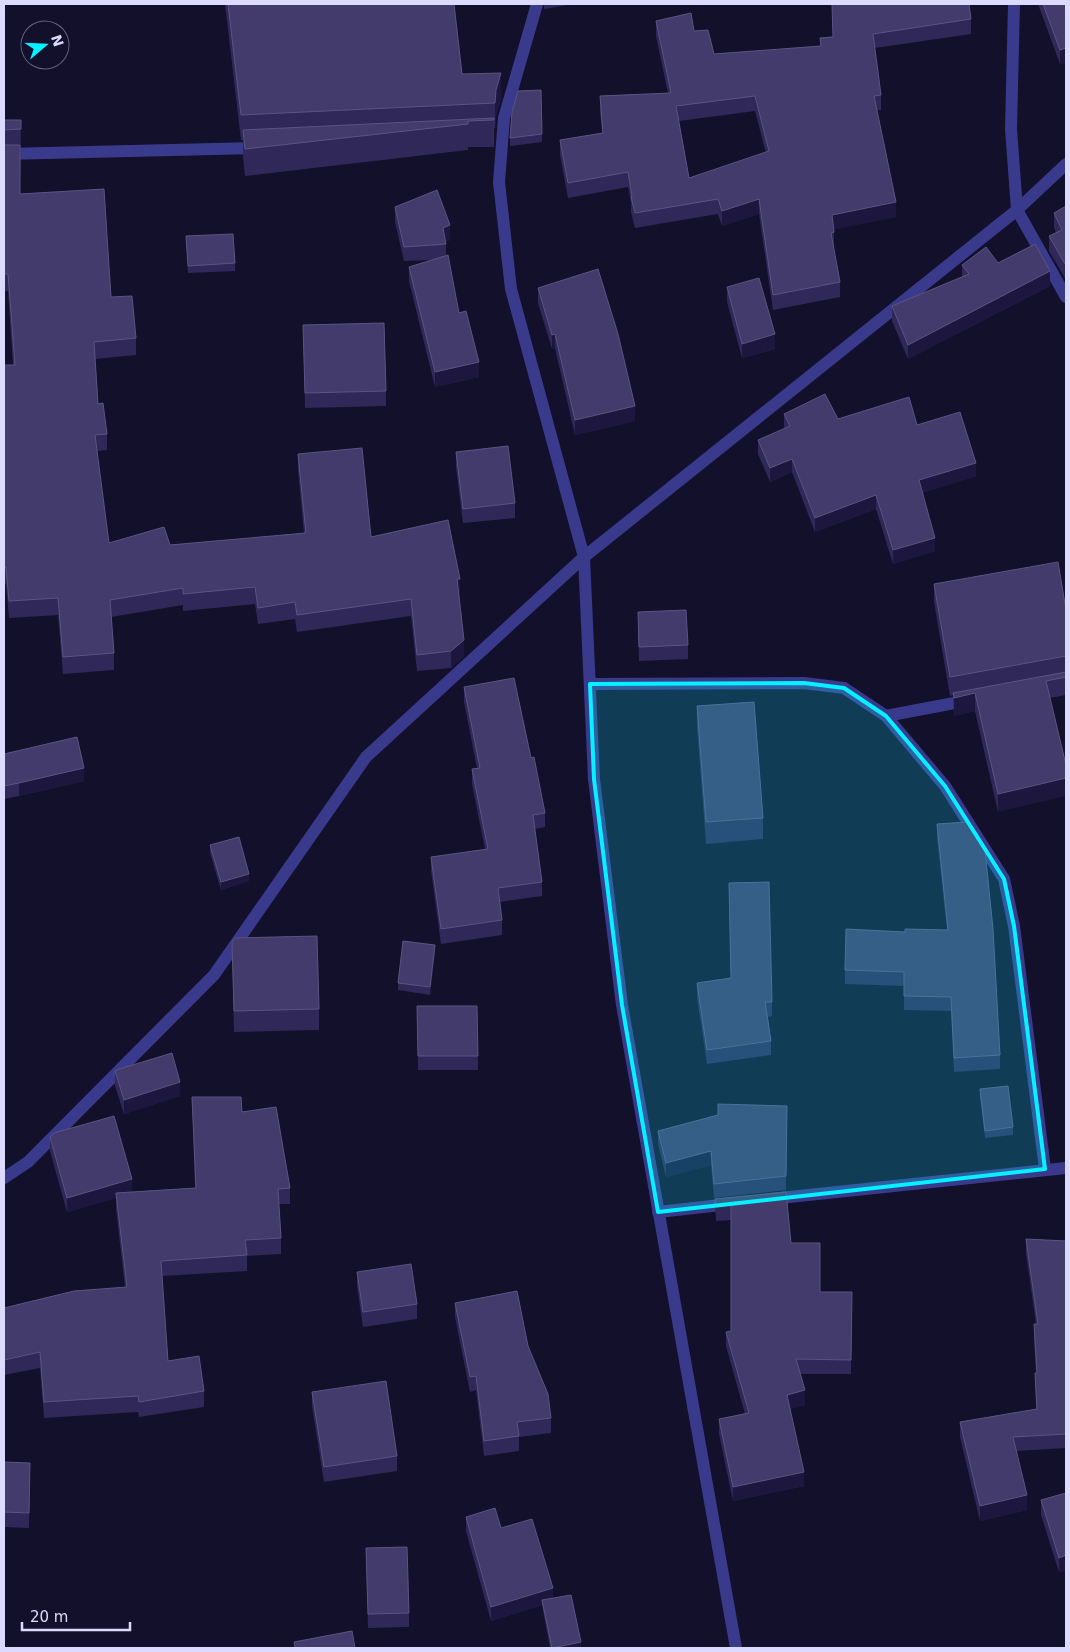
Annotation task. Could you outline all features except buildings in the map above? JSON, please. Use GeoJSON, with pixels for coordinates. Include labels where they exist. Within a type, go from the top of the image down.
{"type":"FeatureCollection","features":[{"type":"Feature","properties":{"kind":"street"},"geometry":{"type":"LineString","coordinates":[[537,4],[498,136],[499,182],[511,289],[584,557],[594,778],[622,1005],[736,1648]]}},
{"type":"Feature","properties":{"kind":"street"},"geometry":{"type":"LineString","coordinates":[[1014,4],[1011,129],[1017,210],[1066,297]]}},
{"type":"Feature","properties":{"kind":"street"},"geometry":{"type":"LineString","coordinates":[[4,154],[268,147]]}},
{"type":"Feature","properties":{"kind":"street"},"geometry":{"type":"LineString","coordinates":[[4,1178],[28,1162],[214,976],[366,757],[584,557],[1017,210],[1066,164]]}},
{"type":"Feature","properties":{"kind":"street"},"geometry":{"type":"LineString","coordinates":[[590,684],[804,682],[844,688],[886,716],[945,786],[1004,879],[1014,926],[1045,1169]]}},
{"type":"Feature","properties":{"kind":"street"},"geometry":{"type":"LineString","coordinates":[[886,716],[981,698]]}},
{"type":"Feature","properties":{"kind":"street"},"geometry":{"type":"LineString","coordinates":[[757,1201],[1066,1168]]}},
{"type":"Feature","properties":{"kind":"street"},"geometry":{"type":"LineString","coordinates":[[658,1212],[738,1203]]}},
{"type":"Feature","properties":{"kind":"highlighted area"},"geometry":{"type":"Polygon","coordinates":[[[804,683],[844,688],[886,716],[945,786],[1004,879],[1014,926],[1045,1169],[658,1212],[622,1005],[594,779],[590,684],[804,683]]]}}]}
